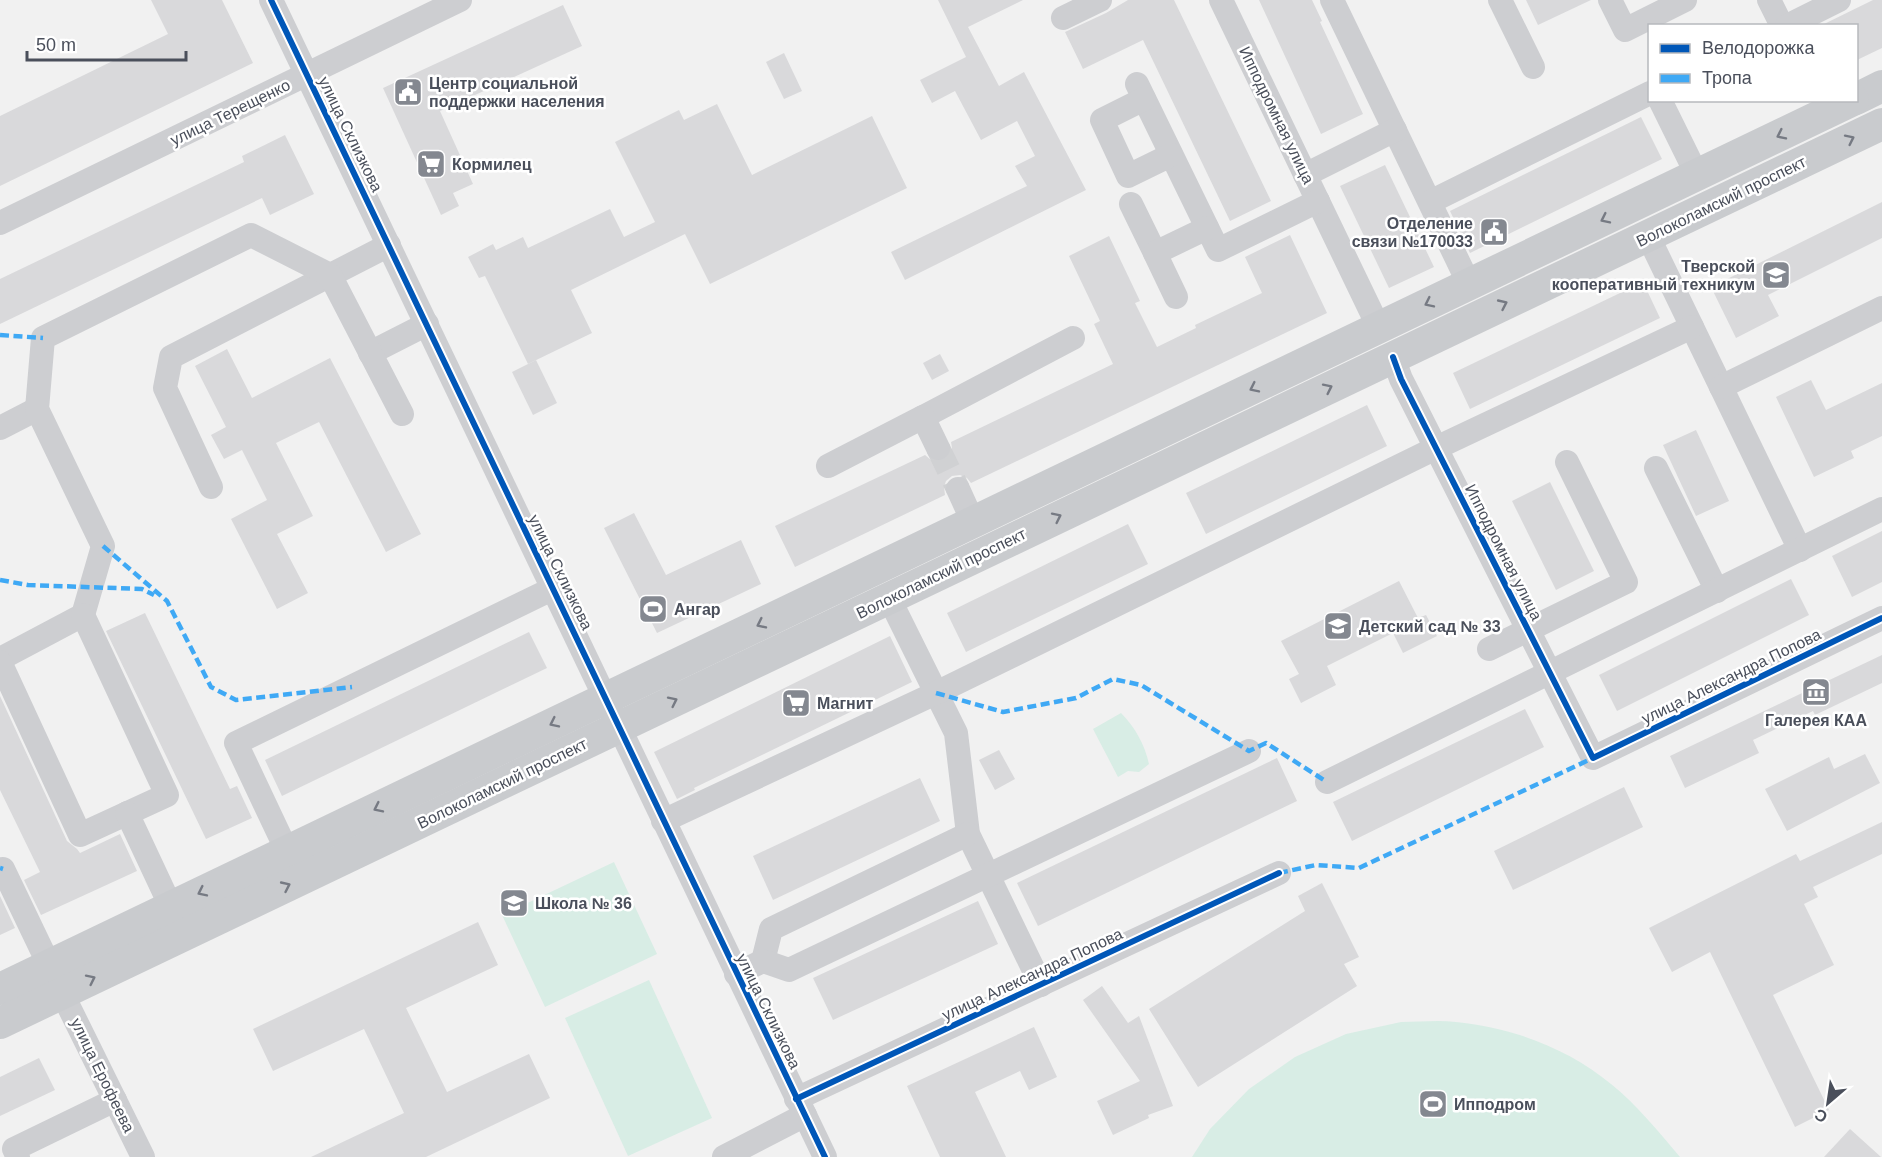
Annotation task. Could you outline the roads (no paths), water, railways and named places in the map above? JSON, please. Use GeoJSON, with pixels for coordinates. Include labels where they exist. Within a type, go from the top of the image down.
{"type":"FeatureCollection","features":[{"type":"Feature","properties":{"kind":"main road","name":"Волоколамский проспект"},"geometry":{"type":"LineString","coordinates":[[1858,99],[1882,87]]}},
{"type":"Feature","properties":{"kind":"main road","name":"Волоколамский проспект"},"geometry":{"type":"LineString","coordinates":[[0,989],[1697,175],[1821,107],[1845,102]]}},
{"type":"Feature","properties":{"kind":"main road","name":"Волоколамский проспект"},"geometry":{"type":"LineString","coordinates":[[0,1023],[1882,124]]}},
{"type":"Feature","properties":{"kind":"street","name":"улица Склизкова"},"geometry":{"type":"LineString","coordinates":[[271,0],[825,1157]]}},
{"type":"Feature","properties":{"kind":"street","name":"улица Терещенко"},"geometry":{"type":"LineString","coordinates":[[0,223],[460,0]]}},
{"type":"Feature","properties":{"kind":"street"},"geometry":{"type":"LineString","coordinates":[[1063,18],[1101,0]]}},
{"type":"Feature","properties":{"kind":"street","name":"Ипподромная улица"},"geometry":{"type":"LineString","coordinates":[[1221,0],[1379,328]]}},
{"type":"Feature","properties":{"kind":"street"},"geometry":{"type":"LineString","coordinates":[[1332,0],[1469,284]]}},
{"type":"Feature","properties":{"kind":"street"},"geometry":{"type":"LineString","coordinates":[[1500,0],[1533,67]]}},
{"type":"Feature","properties":{"kind":"street"},"geometry":{"type":"LineString","coordinates":[[1610,0],[1625,30],[1684,0]]}},
{"type":"Feature","properties":{"kind":"street"},"geometry":{"type":"LineString","coordinates":[[1769,0],[1781,24]]}},
{"type":"Feature","properties":{"kind":"street"},"geometry":{"type":"LineString","coordinates":[[1791,24],[1839,0]]}},
{"type":"Feature","properties":{"kind":"street"},"geometry":{"type":"LineString","coordinates":[[1171,155],[1128,176],[1101,120],[1140,91],[1218,250],[1318,201]]}},
{"type":"Feature","properties":{"kind":"street"},"geometry":{"type":"LineString","coordinates":[[1430,202],[1648,94]]}},
{"type":"Feature","properties":{"kind":"street"},"geometry":{"type":"LineString","coordinates":[[1661,102],[1697,175]]}},
{"type":"Feature","properties":{"kind":"street"},"geometry":{"type":"LineString","coordinates":[[1305,175],[1395,130]]}},
{"type":"Feature","properties":{"kind":"street"},"geometry":{"type":"LineString","coordinates":[[1131,204],[1176,297]]}},
{"type":"Feature","properties":{"kind":"street"},"geometry":{"type":"LineString","coordinates":[[1155,253],[1207,228]]}},
{"type":"Feature","properties":{"kind":"street"},"geometry":{"type":"LineString","coordinates":[[83,615],[0,661],[81,835],[167,795],[83,615],[103,546],[38,409],[43,338],[251,235],[330,276],[402,414]]}},
{"type":"Feature","properties":{"kind":"street"},"geometry":{"type":"LineString","coordinates":[[1648,236],[1800,550]]}},
{"type":"Feature","properties":{"kind":"street"},"geometry":{"type":"LineString","coordinates":[[212,487],[165,388],[171,357],[389,245]]}},
{"type":"Feature","properties":{"kind":"street"},"geometry":{"type":"LineString","coordinates":[[1721,387],[1882,308]]}},
{"type":"Feature","properties":{"kind":"street"},"geometry":{"type":"LineString","coordinates":[[370,353],[427,324]]}},
{"type":"Feature","properties":{"kind":"street"},"geometry":{"type":"LineString","coordinates":[[663,821],[936,693],[1436,448],[1692,327]]}},
{"type":"Feature","properties":{"kind":"street"},"geometry":{"type":"LineString","coordinates":[[828,466],[1073,338]]}},
{"type":"Feature","properties":{"kind":"street","name":"Ипподромная улица"},"geometry":{"type":"LineString","coordinates":[[1393,357],[1401,379],[1593,758]]}},
{"type":"Feature","properties":{"kind":"street"},"geometry":{"type":"LineString","coordinates":[[0,428],[38,409]]}},
{"type":"Feature","properties":{"kind":"street"},"geometry":{"type":"LineString","coordinates":[[923,417],[938,448]]}},
{"type":"Feature","properties":{"kind":"street"},"geometry":{"type":"LineString","coordinates":[[1489,649],[1626,582],[1568,462]]}},
{"type":"Feature","properties":{"kind":"street"},"geometry":{"type":"LineString","coordinates":[[1656,468],[1717,591]]}},
{"type":"Feature","properties":{"kind":"street"},"geometry":{"type":"LineString","coordinates":[[958,489],[974,522]]}},
{"type":"Feature","properties":{"kind":"street"},"geometry":{"type":"LineString","coordinates":[[1328,782],[1882,509]]}},
{"type":"Feature","properties":{"kind":"street"},"geometry":{"type":"LineString","coordinates":[[287,851],[236,743],[554,588]]}},
{"type":"Feature","properties":{"kind":"street"},"geometry":{"type":"LineString","coordinates":[[889,598],[956,733],[968,834],[1041,985]]}},
{"type":"Feature","properties":{"kind":"street","name":"улица Александра Попова"},"geometry":{"type":"LineString","coordinates":[[1593,758],[1882,618]]}},
{"type":"Feature","properties":{"kind":"street"},"geometry":{"type":"LineString","coordinates":[[736,974],[763,961],[789,970],[1249,751]]}},
{"type":"Feature","properties":{"kind":"street"},"geometry":{"type":"LineString","coordinates":[[127,813],[171,907]]}},
{"type":"Feature","properties":{"kind":"street"},"geometry":{"type":"LineString","coordinates":[[763,961],[771,929],[968,834]]}},
{"type":"Feature","properties":{"kind":"street"},"geometry":{"type":"LineString","coordinates":[[0,871],[3,869],[49,965]]}},
{"type":"Feature","properties":{"kind":"street","name":"улица Александра Попова"},"geometry":{"type":"LineString","coordinates":[[724,1157],[800,1107],[1041,985],[1279,873]]}},
{"type":"Feature","properties":{"kind":"street","name":"улица Ерофеева"},"geometry":{"type":"LineString","coordinates":[[62,993],[143,1157]]}},
{"type":"Feature","properties":{"kind":"street"},"geometry":{"type":"LineString","coordinates":[[11,1154],[115,1100]]}},
{"type":"Feature","properties":{"kind":"tunnel"},"geometry":{"type":"LineString","coordinates":[[938,448],[958,489]]}},
{"type":"Feature","properties":{"kind":"place","name":"Центр социальной поддержки населения"},"geometry":{"type":"Point","coordinates":[408,92]}},
{"type":"Feature","properties":{"kind":"place","name":"Кормилец"},"geometry":{"type":"Point","coordinates":[431,164]}},
{"type":"Feature","properties":{"kind":"place","name":"Отделение связи №170033"},"geometry":{"type":"Point","coordinates":[1494,232]}},
{"type":"Feature","properties":{"kind":"place","name":"Тверской кооперативный техникум"},"geometry":{"type":"Point","coordinates":[1776,275]}},
{"type":"Feature","properties":{"kind":"place","name":"Ангар"},"geometry":{"type":"Point","coordinates":[653,609]}},
{"type":"Feature","properties":{"kind":"place","name":"Детский сад № 33"},"geometry":{"type":"Point","coordinates":[1338,626]}},
{"type":"Feature","properties":{"kind":"place","name":"Галерея КАА"},"geometry":{"type":"Point","coordinates":[1816,692]}},
{"type":"Feature","properties":{"kind":"place","name":"Магнит"},"geometry":{"type":"Point","coordinates":[796,703]}},
{"type":"Feature","properties":{"kind":"place","name":"Школа № 36"},"geometry":{"type":"Point","coordinates":[514,903]}},
{"type":"Feature","properties":{"kind":"place","name":"Ипподром"},"geometry":{"type":"Point","coordinates":[1433,1104]}}]}
